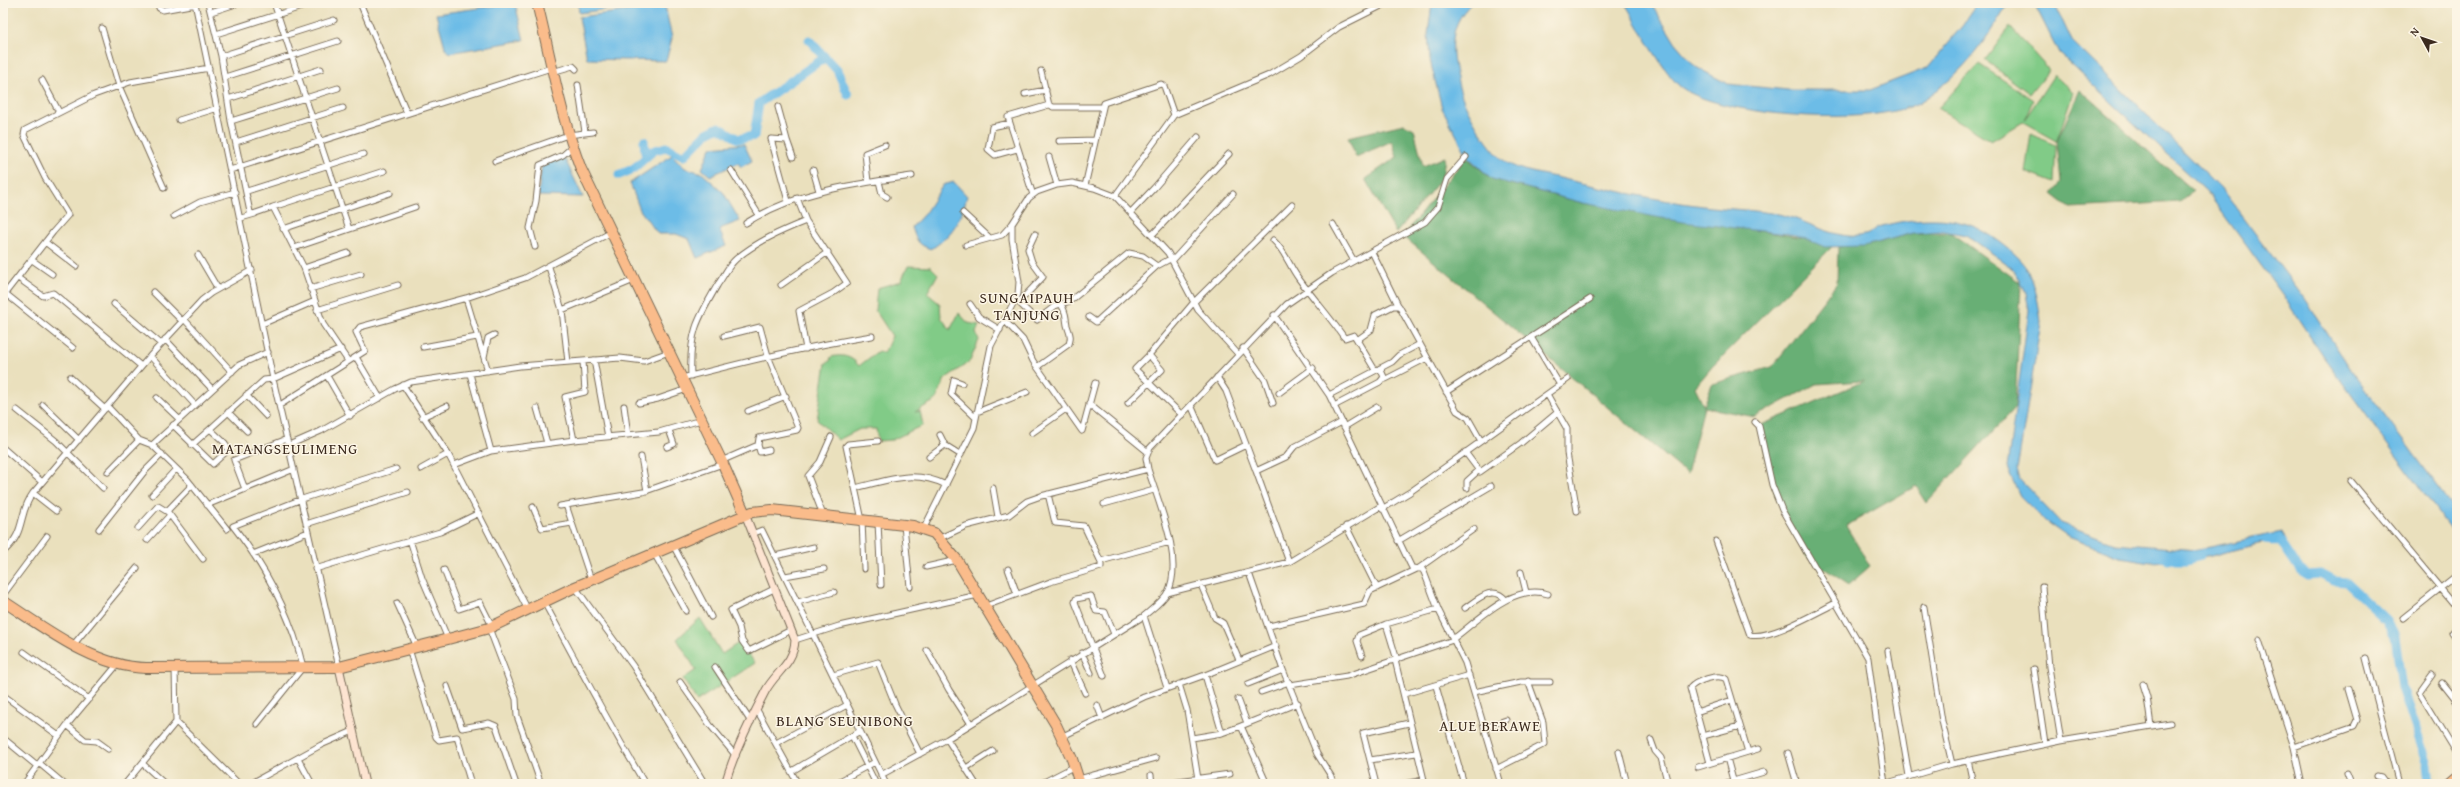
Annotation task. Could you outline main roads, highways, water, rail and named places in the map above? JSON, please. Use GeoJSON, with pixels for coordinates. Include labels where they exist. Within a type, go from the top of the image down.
{"type":"FeatureCollection","features":[{"type":"Feature","properties":{"kind":"highway"},"geometry":{"type":"LineString","coordinates":[[538,3],[551,70],[572,147],[610,233],[669,352],[686,377],[687,389],[722,462],[749,525]]}},
{"type":"Feature","properties":{"kind":"highway"},"geometry":{"type":"LineString","coordinates":[[3,601],[98,658],[116,665],[175,668],[339,667],[448,640],[490,627],[590,580],[673,545],[749,525],[761,510],[823,515],[924,528],[940,538],[957,560],[986,606],[1063,736],[1075,766],[1079,781]]}},
{"type":"Feature","properties":{"kind":"highway"},"geometry":{"type":"LineString","coordinates":[[2450,784],[2457,778]]}},
{"type":"Feature","properties":{"kind":"main road"},"geometry":{"type":"LineString","coordinates":[[725,784],[751,722],[767,689],[792,657],[795,640],[749,525]]}},
{"type":"Feature","properties":{"kind":"main road"},"geometry":{"type":"LineString","coordinates":[[339,667],[365,784]]}},
{"type":"Feature","properties":{"kind":"water"},"geometry":{"type":"Polygon","coordinates":[[[515,3],[524,40],[449,53],[445,47],[436,14],[515,3]]]}},
{"type":"Feature","properties":{"kind":"water"},"geometry":{"type":"Polygon","coordinates":[[[578,3],[657,3],[579,13],[578,3]]]}},
{"type":"Feature","properties":{"kind":"water"},"geometry":{"type":"Polygon","coordinates":[[[1432,3],[1472,3],[1463,13],[1454,32],[1454,64],[1459,87],[1472,119],[1487,142],[1503,160],[1517,168],[1658,199],[1699,206],[1778,214],[1833,233],[1844,235],[1865,235],[1880,227],[1905,221],[1941,219],[1964,223],[1975,227],[2005,246],[2020,259],[2029,272],[2034,284],[2041,322],[2017,470],[2020,480],[2061,523],[2114,543],[2196,550],[2281,532],[2285,541],[2258,544],[2203,558],[2151,562],[2120,557],[2066,536],[2045,521],[2020,496],[2007,468],[2029,310],[2026,294],[2019,278],[2006,263],[1966,235],[1943,231],[1914,233],[1864,246],[1825,247],[1796,235],[1682,222],[1583,203],[1492,179],[1468,157],[1442,108],[1430,60],[1428,34],[1432,3]]]}},
{"type":"Feature","properties":{"kind":"water"},"geometry":{"type":"Polygon","coordinates":[[[1625,3],[1651,3],[1676,44],[1696,67],[1728,84],[1788,90],[1870,90],[1927,68],[1963,25],[1977,3],[2008,3],[1990,32],[1970,59],[1946,83],[1918,103],[1897,110],[1868,115],[1835,116],[1763,112],[1730,106],[1702,98],[1682,88],[1668,73],[1625,3]]]}},
{"type":"Feature","properties":{"kind":"water"},"geometry":{"type":"Polygon","coordinates":[[[2034,3],[2054,3],[2072,41],[2220,187],[2304,298],[2352,371],[2457,512],[2457,538],[2322,355],[2282,294],[2207,192],[2059,53],[2034,3]]]}},
{"type":"Feature","properties":{"kind":"water"},"geometry":{"type":"Polygon","coordinates":[[[665,6],[672,38],[666,61],[587,59],[579,17],[665,6]]]}},
{"type":"Feature","properties":{"kind":"water"},"geometry":{"type":"Polygon","coordinates":[[[744,144],[752,161],[741,167],[738,163],[710,176],[702,169],[711,147],[744,144]]]}},
{"type":"Feature","properties":{"kind":"water"},"geometry":{"type":"Polygon","coordinates":[[[672,155],[685,168],[702,173],[723,192],[740,221],[719,229],[726,246],[697,258],[689,239],[676,234],[658,234],[640,210],[630,183],[672,155]]]}},
{"type":"Feature","properties":{"kind":"water"},"geometry":{"type":"Polygon","coordinates":[[[564,157],[583,197],[538,196],[542,164],[564,157]]]}},
{"type":"Feature","properties":{"kind":"water"},"geometry":{"type":"Polygon","coordinates":[[[954,182],[967,196],[959,220],[945,239],[931,249],[923,246],[918,241],[912,227],[925,213],[943,185],[954,182]]]}},
{"type":"Feature","properties":{"kind":"waterway"},"geometry":{"type":"LineString","coordinates":[[809,40],[837,70],[848,95]]}},
{"type":"Feature","properties":{"kind":"waterway"},"geometry":{"type":"LineString","coordinates":[[644,141],[645,153],[666,147],[684,156],[707,133],[719,127],[738,139],[754,136],[759,103],[824,58]]}},
{"type":"Feature","properties":{"kind":"waterway"},"geometry":{"type":"LineString","coordinates":[[619,175],[633,169],[652,152]]}},
{"type":"Feature","properties":{"kind":"waterway"},"geometry":{"type":"LineString","coordinates":[[2266,540],[2281,542],[2300,570],[2308,575],[2321,574],[2334,581],[2346,582],[2386,620],[2395,636],[2402,688],[2428,764],[2430,784]]}},
{"type":"Feature","properties":{"kind":"waterway"},"geometry":{"type":"LineString","coordinates":[[2167,560],[2187,560],[2201,556]]}},
{"type":"Feature","properties":{"kind":"district","name":"SUNGAIPAUH TANJUNG"},"geometry":{"type":"Point","coordinates":[1027,306]}},
{"type":"Feature","properties":{"kind":"district","name":"MATANGSEULIMENG"},"geometry":{"type":"Point","coordinates":[285,449]}},
{"type":"Feature","properties":{"kind":"district","name":"BLANG SEUNIBONG"},"geometry":{"type":"Point","coordinates":[845,721]}},
{"type":"Feature","properties":{"kind":"district","name":"ALUE BERAWE"},"geometry":{"type":"Point","coordinates":[1490,726]}}]}
